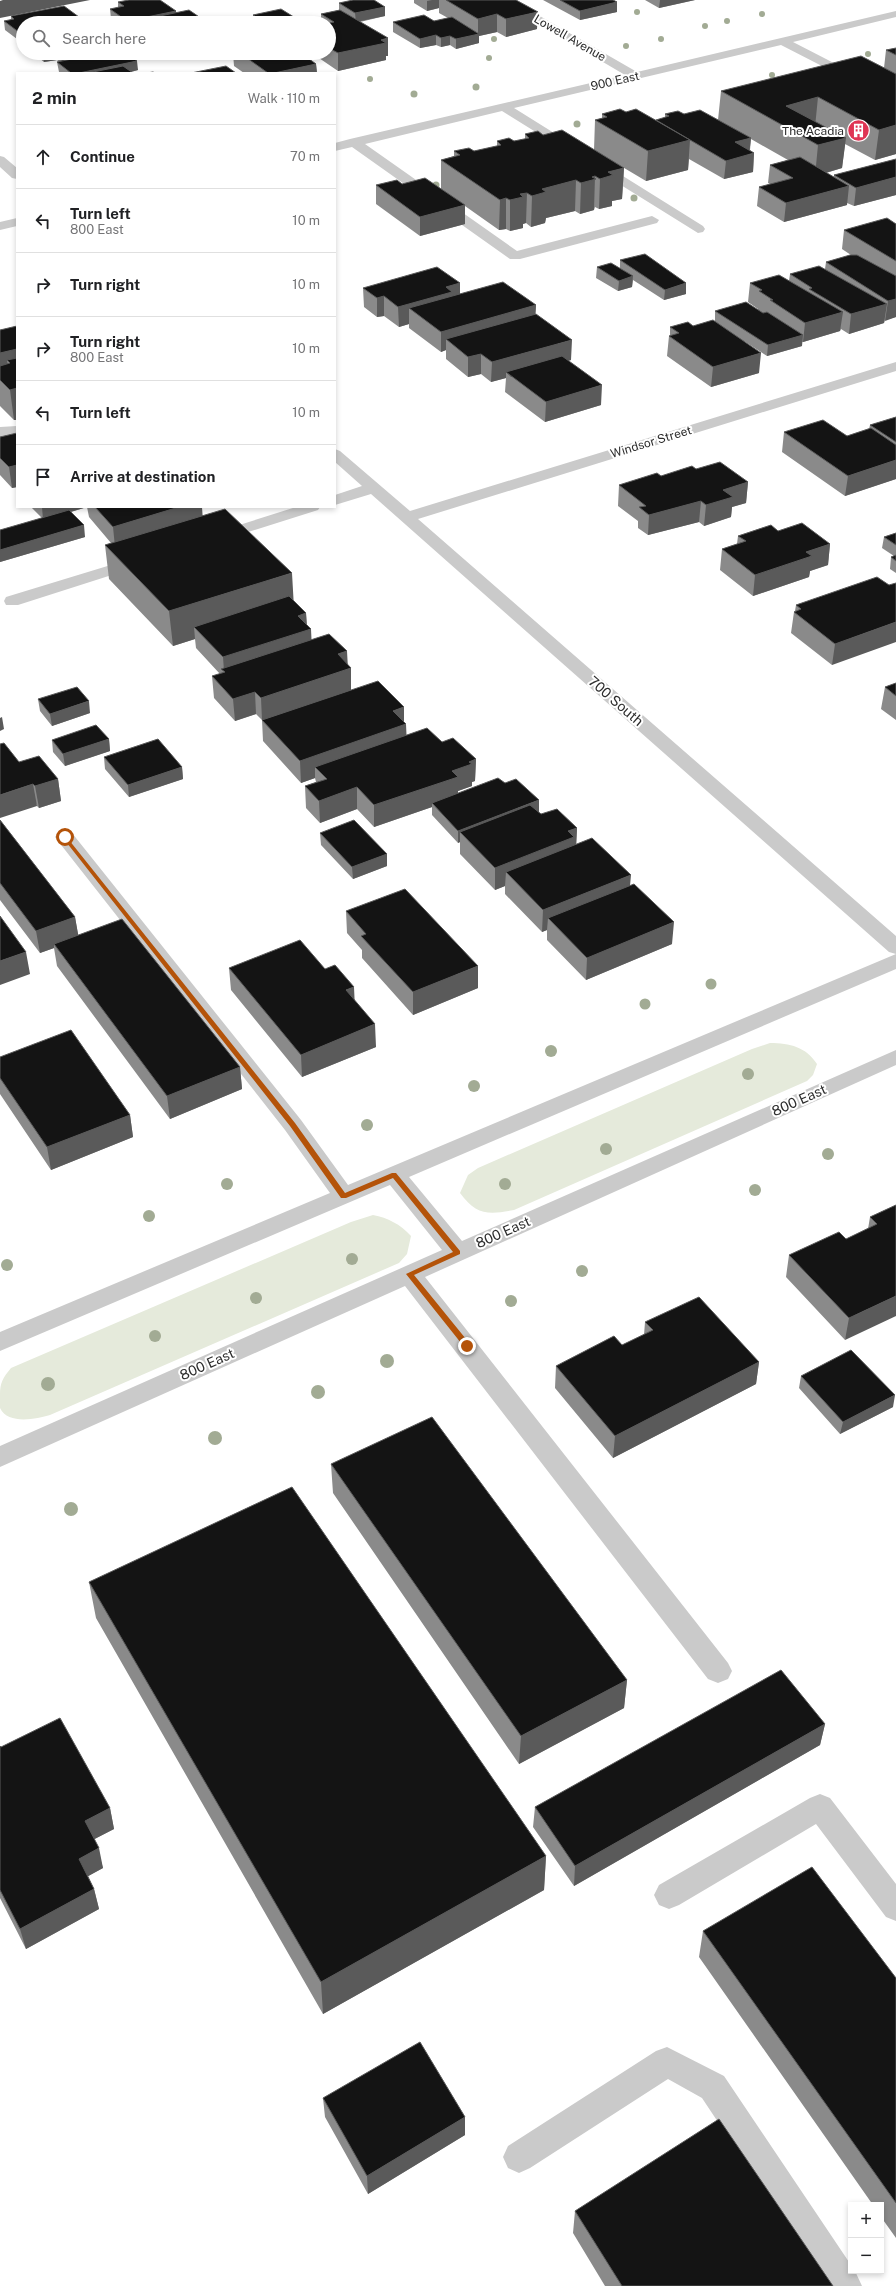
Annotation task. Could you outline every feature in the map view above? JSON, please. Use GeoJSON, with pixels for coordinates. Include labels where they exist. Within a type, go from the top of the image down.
{"type":"FeatureCollection","features":[{"type":"Feature","properties":{"kind":"street","name":"Lowell Avenue"},"geometry":{"type":"LineString","coordinates":[[504,0],[636,76]]}},
{"type":"Feature","properties":{"kind":"street","name":"900 East"},"geometry":{"type":"LineString","coordinates":[[336,147],[896,14]]}},
{"type":"Feature","properties":{"kind":"street"},"geometry":{"type":"LineString","coordinates":[[783,41],[896,100]]}},
{"type":"Feature","properties":{"kind":"street"},"geometry":{"type":"LineString","coordinates":[[504,107],[698,229]]}},
{"type":"Feature","properties":{"kind":"street"},"geometry":{"type":"LineString","coordinates":[[354,142],[515,256],[652,220]]}},
{"type":"Feature","properties":{"kind":"street"},"geometry":{"type":"LineString","coordinates":[[0,160],[16,174]]}},
{"type":"Feature","properties":{"kind":"street"},"geometry":{"type":"LineString","coordinates":[[0,226],[16,222]]}},
{"type":"Feature","properties":{"kind":"street","name":"Windsor Street"},"geometry":{"type":"LineString","coordinates":[[407,517],[896,366]]}},
{"type":"Feature","properties":{"kind":"street"},"geometry":{"type":"LineString","coordinates":[[0,432],[16,431]]}},
{"type":"Feature","properties":{"kind":"street","name":"700 South"},"geometry":{"type":"LineString","coordinates":[[336,455],[896,948]]}},
{"type":"Feature","properties":{"kind":"street"},"geometry":{"type":"LineString","coordinates":[[336,500],[373,488]]}},
{"type":"Feature","properties":{"kind":"street"},"geometry":{"type":"LineString","coordinates":[[200,542],[309,508]]}},
{"type":"Feature","properties":{"kind":"street"},"geometry":{"type":"LineString","coordinates":[[12,601],[155,556]]}},
{"type":"Feature","properties":{"kind":"street"},"geometry":{"type":"LineString","coordinates":[[65,837],[293,1125],[344,1196]]}},
{"type":"Feature","properties":{"kind":"street"},"geometry":{"type":"LineString","coordinates":[[0,1342],[896,961]]}},
{"type":"Feature","properties":{"kind":"street","name":"800 East"},"geometry":{"type":"LineString","coordinates":[[0,1457],[896,1057]]}},
{"type":"Feature","properties":{"kind":"street"},"geometry":{"type":"LineString","coordinates":[[394,1174],[458,1253]]}},
{"type":"Feature","properties":{"kind":"street"},"geometry":{"type":"LineString","coordinates":[[409,1274],[467,1346],[718,1671]]}},
{"type":"Feature","properties":{"kind":"street"},"geometry":{"type":"LineString","coordinates":[[669,1895],[820,1807],[896,1907]]}},
{"type":"Feature","properties":{"kind":"street"},"geometry":{"type":"LineString","coordinates":[[519,2157],[667,2062],[713,2087],[846,2286]]}},
{"type":"Feature","properties":{"kind":"shaded area"},"geometry":{"type":"Polygon","coordinates":[[[770,1043],[791,1045],[803,1050],[813,1058],[817,1064],[813,1075],[807,1081],[514,1210],[497,1213],[483,1212],[472,1206],[460,1193],[468,1175],[478,1168],[752,1049],[770,1043]]]}},
{"type":"Feature","properties":{"kind":"shaded area"},"geometry":{"type":"Polygon","coordinates":[[[373,1215],[394,1222],[411,1236],[407,1254],[399,1263],[50,1415],[30,1419],[16,1419],[9,1417],[0,1408],[1,1383],[11,1368],[351,1222],[373,1215]]]}},
{"type":"Feature","properties":{"kind":"building"},"geometry":{"type":"Polygon","coordinates":[[[129,0],[160,0],[176,11],[152,16],[120,16],[110,9],[124,6],[118,2],[129,0]]]}},
{"type":"Feature","properties":{"kind":"building"},"geometry":{"type":"Polygon","coordinates":[[[353,0],[374,0],[385,7],[355,13],[339,3],[353,0]]]}},
{"type":"Feature","properties":{"kind":"building"},"geometry":{"type":"Polygon","coordinates":[[[446,0],[516,0],[538,12],[506,19],[497,14],[478,19],[446,0]]]}},
{"type":"Feature","properties":{"kind":"building"},"geometry":{"type":"Polygon","coordinates":[[[560,0],[613,0],[617,2],[580,11],[560,0]]]}},
{"type":"Feature","properties":{"kind":"building"},"geometry":{"type":"Polygon","coordinates":[[[64,6],[78,16],[16,16],[16,30],[4,21],[14,19],[11,16],[64,6]]]}},
{"type":"Feature","properties":{"kind":"building"},"geometry":{"type":"Polygon","coordinates":[[[281,9],[292,16],[255,16],[253,15],[281,9]]]}},
{"type":"Feature","properties":{"kind":"building"},"geometry":{"type":"Polygon","coordinates":[[[189,10],[198,16],[160,16],[189,10]]]}},
{"type":"Feature","properties":{"kind":"building"},"geometry":{"type":"Polygon","coordinates":[[[340,10],[388,38],[381,40],[386,43],[338,53],[336,52],[336,16],[324,16],[321,14],[340,10]]]}},
{"type":"Feature","properties":{"kind":"building"},"geometry":{"type":"Polygon","coordinates":[[[424,15],[434,21],[452,17],[479,34],[456,39],[450,36],[441,38],[436,35],[420,39],[393,22],[424,15]]]}},
{"type":"Feature","properties":{"kind":"building"},"geometry":{"type":"Polygon","coordinates":[[[896,48],[896,55],[886,50],[896,48]]]}},
{"type":"Feature","properties":{"kind":"building"},"geometry":{"type":"Polygon","coordinates":[[[861,56],[896,74],[896,125],[879,130],[818,97],[786,106],[846,138],[818,145],[721,91],[861,56]]]}},
{"type":"Feature","properties":{"kind":"building"},"geometry":{"type":"Polygon","coordinates":[[[67,60],[137,61],[84,72],[70,72],[57,62],[67,60]]]}},
{"type":"Feature","properties":{"kind":"building"},"geometry":{"type":"Polygon","coordinates":[[[250,60],[311,60],[316,64],[279,72],[267,72],[250,60]]]}},
{"type":"Feature","properties":{"kind":"building"},"geometry":{"type":"Polygon","coordinates":[[[123,66],[132,72],[93,72],[123,66]]]}},
{"type":"Feature","properties":{"kind":"building"},"geometry":{"type":"Polygon","coordinates":[[[226,66],[235,72],[196,72],[226,66]]]}},
{"type":"Feature","properties":{"kind":"building"},"geometry":{"type":"Polygon","coordinates":[[[620,109],[626,112],[636,109],[690,140],[648,151],[595,120],[607,117],[602,114],[620,109]]]}},
{"type":"Feature","properties":{"kind":"building"},"geometry":{"type":"Polygon","coordinates":[[[700,110],[751,138],[735,142],[754,153],[726,161],[656,120],[669,116],[665,114],[678,111],[684,114],[700,110]]]}},
{"type":"Feature","properties":{"kind":"building"},"geometry":{"type":"Polygon","coordinates":[[[562,130],[624,168],[608,172],[613,175],[600,179],[595,176],[592,177],[596,179],[581,183],[576,180],[542,189],[546,192],[532,196],[527,193],[520,194],[523,197],[510,200],[506,198],[500,200],[441,160],[460,155],[454,151],[469,148],[474,151],[501,145],[497,141],[509,138],[514,141],[529,138],[525,134],[538,131],[543,135],[562,130]]]}},
{"type":"Feature","properties":{"kind":"building"},"geometry":{"type":"Polygon","coordinates":[[[800,157],[849,186],[786,203],[759,187],[793,178],[770,165],[800,157]]]}},
{"type":"Feature","properties":{"kind":"building"},"geometry":{"type":"Polygon","coordinates":[[[896,159],[896,177],[856,188],[834,175],[896,159]]]}},
{"type":"Feature","properties":{"kind":"building"},"geometry":{"type":"Polygon","coordinates":[[[425,178],[465,205],[420,217],[376,185],[397,180],[402,184],[425,178]]]}},
{"type":"Feature","properties":{"kind":"building"},"geometry":{"type":"Polygon","coordinates":[[[887,218],[896,224],[896,261],[844,230],[887,218]]]}},
{"type":"Feature","properties":{"kind":"building"},"geometry":{"type":"Polygon","coordinates":[[[645,254],[686,283],[665,290],[620,260],[645,254]]]}},
{"type":"Feature","properties":{"kind":"building"},"geometry":{"type":"Polygon","coordinates":[[[850,255],[857,255],[896,276],[896,299],[888,301],[826,262],[850,255]]]}},
{"type":"Feature","properties":{"kind":"building"},"geometry":{"type":"Polygon","coordinates":[[[611,263],[633,276],[619,281],[597,267],[611,263]]]}},
{"type":"Feature","properties":{"kind":"building"},"geometry":{"type":"Polygon","coordinates":[[[819,266],[887,304],[851,314],[809,289],[812,288],[790,274],[819,266]]]}},
{"type":"Feature","properties":{"kind":"building"},"geometry":{"type":"Polygon","coordinates":[[[437,267],[460,283],[446,287],[452,292],[398,307],[384,296],[377,298],[363,288],[437,267]]]}},
{"type":"Feature","properties":{"kind":"building"},"geometry":{"type":"Polygon","coordinates":[[[779,275],[843,312],[805,323],[770,300],[773,300],[759,291],[762,290],[750,283],[779,275]]]}},
{"type":"Feature","properties":{"kind":"building"},"geometry":{"type":"Polygon","coordinates":[[[503,282],[536,305],[441,332],[409,308],[503,282]]]}},
{"type":"Feature","properties":{"kind":"building"},"geometry":{"type":"Polygon","coordinates":[[[746,302],[763,313],[767,312],[803,335],[768,345],[715,311],[746,302]]]}},
{"type":"Feature","properties":{"kind":"building"},"geometry":{"type":"Polygon","coordinates":[[[536,314],[572,340],[492,362],[481,354],[468,357],[446,339],[536,314]]]}},
{"type":"Feature","properties":{"kind":"building"},"geometry":{"type":"Polygon","coordinates":[[[713,320],[761,353],[713,367],[669,336],[679,333],[670,327],[688,322],[693,326],[713,320]]]}},
{"type":"Feature","properties":{"kind":"building"},"geometry":{"type":"Polygon","coordinates":[[[16,326],[16,349],[0,353],[0,330],[16,326]]]}},
{"type":"Feature","properties":{"kind":"building"},"geometry":{"type":"Polygon","coordinates":[[[562,356],[602,385],[546,402],[506,372],[562,356]]]}},
{"type":"Feature","properties":{"kind":"building"},"geometry":{"type":"Polygon","coordinates":[[[16,358],[16,388],[10,390],[0,380],[0,366],[10,363],[7,360],[16,358]]]}},
{"type":"Feature","properties":{"kind":"building"},"geometry":{"type":"Polygon","coordinates":[[[896,417],[896,442],[870,425],[896,417]]]}},
{"type":"Feature","properties":{"kind":"building"},"geometry":{"type":"Polygon","coordinates":[[[823,420],[847,436],[871,428],[896,445],[896,460],[848,476],[784,432],[823,420]]]}},
{"type":"Feature","properties":{"kind":"building"},"geometry":{"type":"Polygon","coordinates":[[[16,433],[16,465],[9,467],[0,458],[0,437],[16,433]]]}},
{"type":"Feature","properties":{"kind":"building"},"geometry":{"type":"Polygon","coordinates":[[[720,462],[748,482],[723,490],[733,497],[706,505],[701,501],[649,515],[639,507],[646,506],[619,485],[657,473],[661,476],[692,466],[696,469],[720,462]]]}},
{"type":"Feature","properties":{"kind":"building"},"geometry":{"type":"Polygon","coordinates":[[[96,508],[176,508],[113,527],[96,508]]]}},
{"type":"Feature","properties":{"kind":"building"},"geometry":{"type":"Polygon","coordinates":[[[225,509],[292,573],[169,611],[105,545],[225,509]]]}},
{"type":"Feature","properties":{"kind":"building"},"geometry":{"type":"Polygon","coordinates":[[[69,510],[84,525],[0,550],[0,530],[69,510]]]}},
{"type":"Feature","properties":{"kind":"building"},"geometry":{"type":"Polygon","coordinates":[[[802,523],[830,544],[806,552],[812,556],[755,575],[722,549],[746,541],[738,536],[771,525],[778,531],[802,523]]]}},
{"type":"Feature","properties":{"kind":"building"},"geometry":{"type":"Polygon","coordinates":[[[896,533],[896,545],[884,537],[896,533]]]}},
{"type":"Feature","properties":{"kind":"building"},"geometry":{"type":"Polygon","coordinates":[[[896,555],[896,561],[891,557],[896,555]]]}},
{"type":"Feature","properties":{"kind":"building"},"geometry":{"type":"Polygon","coordinates":[[[877,577],[889,585],[896,583],[896,622],[835,644],[794,612],[801,609],[796,605],[877,577]]]}},
{"type":"Feature","properties":{"kind":"building"},"geometry":{"type":"Polygon","coordinates":[[[289,596],[306,613],[298,616],[311,629],[223,657],[194,627],[289,596]]]}},
{"type":"Feature","properties":{"kind":"building"},"geometry":{"type":"Polygon","coordinates":[[[329,634],[347,651],[338,654],[351,668],[261,698],[255,692],[233,699],[212,676],[225,672],[221,669],[329,634]]]}},
{"type":"Feature","properties":{"kind":"building"},"geometry":{"type":"Polygon","coordinates":[[[378,681],[404,707],[393,711],[406,724],[300,761],[262,720],[378,681]]]}},
{"type":"Feature","properties":{"kind":"building"},"geometry":{"type":"Polygon","coordinates":[[[896,683],[896,696],[885,687],[896,683]]]}},
{"type":"Feature","properties":{"kind":"building"},"geometry":{"type":"Polygon","coordinates":[[[77,687],[89,701],[50,714],[38,699],[77,687]]]}},
{"type":"Feature","properties":{"kind":"building"},"geometry":{"type":"Polygon","coordinates":[[[96,725],[109,739],[63,754],[52,740],[96,725]]]}},
{"type":"Feature","properties":{"kind":"building"},"geometry":{"type":"Polygon","coordinates":[[[427,728],[442,742],[453,738],[476,759],[469,762],[472,764],[452,771],[458,777],[374,805],[357,787],[319,801],[305,786],[327,779],[315,767],[427,728]]]}},
{"type":"Feature","properties":{"kind":"building"},"geometry":{"type":"Polygon","coordinates":[[[158,739],[182,767],[128,785],[104,757],[158,739]]]}},
{"type":"Feature","properties":{"kind":"building"},"geometry":{"type":"Polygon","coordinates":[[[4,743],[19,762],[39,756],[58,779],[35,786],[33,784],[0,795],[0,744],[4,743]]]}},
{"type":"Feature","properties":{"kind":"building"},"geometry":{"type":"Polygon","coordinates":[[[498,778],[505,783],[516,779],[539,800],[458,831],[432,803],[498,778]]]}},
{"type":"Feature","properties":{"kind":"building"},"geometry":{"type":"Polygon","coordinates":[[[530,805],[541,814],[557,809],[577,828],[568,831],[574,837],[495,868],[460,832],[530,805]]]}},
{"type":"Feature","properties":{"kind":"building"},"geometry":{"type":"Polygon","coordinates":[[[0,820],[75,917],[36,931],[0,883],[0,820]]]}},
{"type":"Feature","properties":{"kind":"building"},"geometry":{"type":"Polygon","coordinates":[[[354,820],[387,854],[352,867],[320,833],[354,820]]]}},
{"type":"Feature","properties":{"kind":"building"},"geometry":{"type":"Polygon","coordinates":[[[592,838],[631,875],[543,910],[506,872],[592,838]]]}},
{"type":"Feature","properties":{"kind":"building"},"geometry":{"type":"Polygon","coordinates":[[[634,884],[674,922],[587,958],[548,918],[634,884]]]}},
{"type":"Feature","properties":{"kind":"building"},"geometry":{"type":"Polygon","coordinates":[[[405,889],[478,966],[413,992],[361,936],[366,934],[346,911],[405,889]]]}},
{"type":"Feature","properties":{"kind":"building"},"geometry":{"type":"Polygon","coordinates":[[[0,916],[26,952],[0,961],[0,916]]]}},
{"type":"Feature","properties":{"kind":"building"},"geometry":{"type":"Polygon","coordinates":[[[122,919],[240,1067],[167,1096],[54,944],[122,919]]]}},
{"type":"Feature","properties":{"kind":"building"},"geometry":{"type":"Polygon","coordinates":[[[300,940],[325,969],[335,965],[354,987],[346,990],[375,1024],[301,1055],[229,968],[300,940]]]}},
{"type":"Feature","properties":{"kind":"building"},"geometry":{"type":"Polygon","coordinates":[[[71,1030],[130,1115],[47,1147],[0,1078],[0,1057],[71,1030]]]}},
{"type":"Feature","properties":{"kind":"building"},"geometry":{"type":"Polygon","coordinates":[[[896,1205],[896,1296],[849,1318],[789,1255],[839,1232],[846,1239],[877,1224],[870,1217],[896,1205]]]}},
{"type":"Feature","properties":{"kind":"building"},"geometry":{"type":"Polygon","coordinates":[[[699,1297],[759,1362],[615,1436],[556,1366],[614,1336],[622,1345],[653,1330],[645,1322],[699,1297]]]}},
{"type":"Feature","properties":{"kind":"building"},"geometry":{"type":"Polygon","coordinates":[[[851,1350],[895,1395],[843,1422],[801,1376],[851,1350]]]}},
{"type":"Feature","properties":{"kind":"building"},"geometry":{"type":"Polygon","coordinates":[[[432,1417],[627,1680],[521,1736],[331,1464],[432,1417]]]}},
{"type":"Feature","properties":{"kind":"building"},"geometry":{"type":"Polygon","coordinates":[[[292,1487],[546,1856],[321,1982],[89,1582],[292,1487]]]}},
{"type":"Feature","properties":{"kind":"building"},"geometry":{"type":"Polygon","coordinates":[[[781,1670],[825,1724],[575,1866],[535,1807],[781,1670]]]}},
{"type":"Feature","properties":{"kind":"building"},"geometry":{"type":"Polygon","coordinates":[[[60,1718],[110,1808],[85,1821],[99,1848],[79,1859],[94,1889],[20,1929],[0,1890],[0,1746],[1,1747],[60,1718]]]}},
{"type":"Feature","properties":{"kind":"building"},"geometry":{"type":"Polygon","coordinates":[[[812,1867],[896,1978],[896,2203],[703,1931],[812,1867]]]}},
{"type":"Feature","properties":{"kind":"building"},"geometry":{"type":"Polygon","coordinates":[[[420,2042],[465,2117],[367,2176],[323,2098],[420,2042]]]}},
{"type":"Feature","properties":{"kind":"building"},"geometry":{"type":"Polygon","coordinates":[[[719,2119],[833,2286],[622,2286],[575,2211],[719,2119]]]}},
{"type":"Feature","properties":{"kind":"place","name":"The Acadia"},"geometry":{"type":"Point","coordinates":[859,131]}},
{"type":"Feature","properties":{"kind":"route"},"geometry":{"type":"LineString","coordinates":[[65,837],[293,1125],[344,1196],[394,1174],[458,1253],[409,1274],[467,1346]]}}]}
